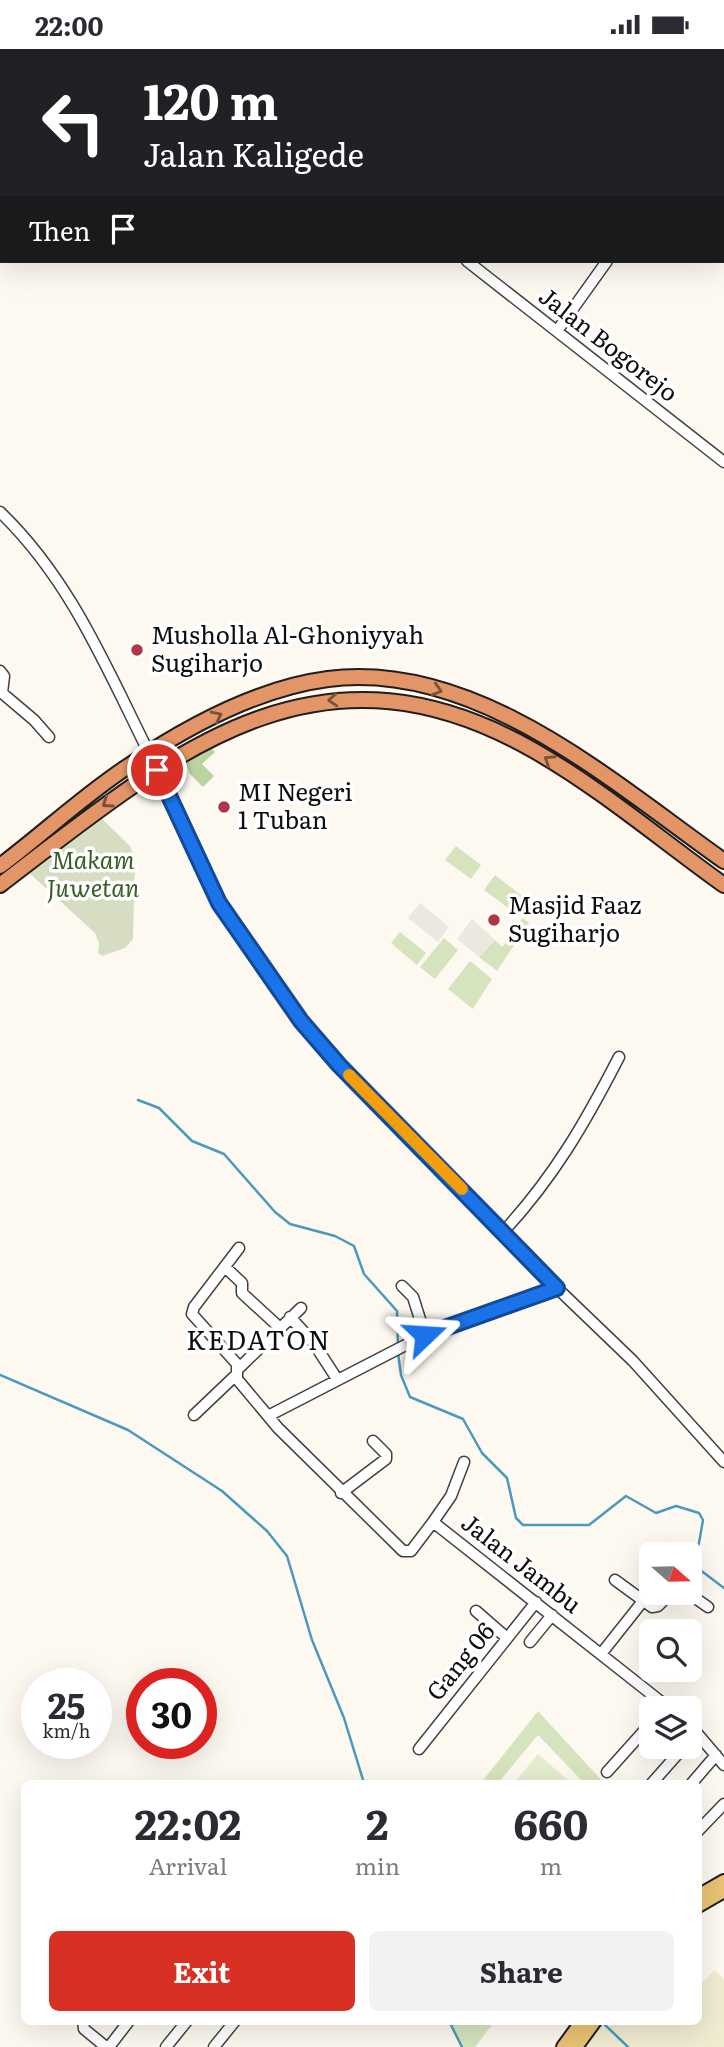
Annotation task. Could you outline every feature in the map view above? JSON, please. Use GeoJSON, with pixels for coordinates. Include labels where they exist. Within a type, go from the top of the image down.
{"type":"FeatureCollection","features":[{"type":"Feature","properties":{"kind":"highway"},"geometry":{"type":"LineString","coordinates":[[0,866],[96,789],[149,753],[254,700],[310,683],[352,678],[406,682],[469,700],[526,726],[573,755],[724,861]]}},
{"type":"Feature","properties":{"kind":"highway"},"geometry":{"type":"LineString","coordinates":[[0,885],[82,821],[157,770],[227,730],[288,707],[328,700],[395,702],[451,715],[522,744],[724,885]]}},
{"type":"Feature","properties":{"kind":"highway"},"geometry":{"type":"LineString","coordinates":[[573,755],[580,770],[654,825],[651,829],[642,826]]}},
{"type":"Feature","properties":{"kind":"highway"},"geometry":{"type":"LineString","coordinates":[[0,877],[67,824],[82,821]]}},
{"type":"Feature","properties":{"kind":"highway"},"geometry":{"type":"LineString","coordinates":[[673,825],[664,824],[662,829],[724,875]]}},
{"type":"Feature","properties":{"kind":"main road"},"geometry":{"type":"LineString","coordinates":[[702,1894],[724,1881]]}},
{"type":"Feature","properties":{"kind":"main road"},"geometry":{"type":"LineString","coordinates":[[702,1904],[724,1891]]}},
{"type":"Feature","properties":{"kind":"main road"},"geometry":{"type":"LineString","coordinates":[[563,2047],[579,2025]]}},
{"type":"Feature","properties":{"kind":"main road"},"geometry":{"type":"LineString","coordinates":[[576,2047],[593,2025]]}},
{"type":"Feature","properties":{"kind":"street","name":"Jalan Bogorejo"},"geometry":{"type":"LineString","coordinates":[[470,263],[724,462]]}},
{"type":"Feature","properties":{"kind":"street"},"geometry":{"type":"LineString","coordinates":[[556,331],[606,263]]}},
{"type":"Feature","properties":{"kind":"street"},"geometry":{"type":"LineString","coordinates":[[0,512],[41,556],[69,597],[149,753]]}},
{"type":"Feature","properties":{"kind":"street"},"geometry":{"type":"LineString","coordinates":[[0,671],[4,676],[2,692],[34,720],[48,737]]}},
{"type":"Feature","properties":{"kind":"street"},"geometry":{"type":"LineString","coordinates":[[157,770],[219,903],[282,997],[318,1043],[557,1288],[633,1361],[724,1462]]}},
{"type":"Feature","properties":{"kind":"street"},"geometry":{"type":"LineString","coordinates":[[503,1232],[539,1192],[568,1152],[619,1057]]}},
{"type":"Feature","properties":{"kind":"street"},"geometry":{"type":"LineString","coordinates":[[239,1248],[225,1267],[242,1283],[242,1293],[279,1327]]}},
{"type":"Feature","properties":{"kind":"street","name":"Jalan Jambu"},"geometry":{"type":"LineString","coordinates":[[225,1267],[194,1307],[192,1314],[268,1416],[341,1493],[405,1552],[413,1549],[433,1522],[653,1696]]}},
{"type":"Feature","properties":{"kind":"street"},"geometry":{"type":"LineString","coordinates":[[402,1286],[412,1297],[425,1335]]}},
{"type":"Feature","properties":{"kind":"street"},"geometry":{"type":"LineString","coordinates":[[268,1416],[425,1335],[557,1288]]}},
{"type":"Feature","properties":{"kind":"street"},"geometry":{"type":"LineString","coordinates":[[194,1415],[279,1327],[301,1308]]}},
{"type":"Feature","properties":{"kind":"street"},"geometry":{"type":"LineString","coordinates":[[290,1317],[337,1379]]}},
{"type":"Feature","properties":{"kind":"street"},"geometry":{"type":"LineString","coordinates":[[341,1493],[386,1459],[386,1454],[373,1441]]}},
{"type":"Feature","properties":{"kind":"street"},"geometry":{"type":"LineString","coordinates":[[714,1449],[724,1442]]}},
{"type":"Feature","properties":{"kind":"street"},"geometry":{"type":"LineString","coordinates":[[433,1522],[451,1496],[464,1462]]}},
{"type":"Feature","properties":{"kind":"street"},"geometry":{"type":"LineString","coordinates":[[615,1580],[639,1598]]}},
{"type":"Feature","properties":{"kind":"street","name":"Gang 06"},"geometry":{"type":"LineString","coordinates":[[419,1749],[536,1602]]}},
{"type":"Feature","properties":{"kind":"street"},"geometry":{"type":"LineString","coordinates":[[702,1603],[708,1607]]}},
{"type":"Feature","properties":{"kind":"street"},"geometry":{"type":"LineString","coordinates":[[601,1654],[640,1605]]}},
{"type":"Feature","properties":{"kind":"street"},"geometry":{"type":"LineString","coordinates":[[476,1611],[507,1638]]}},
{"type":"Feature","properties":{"kind":"street"},"geometry":{"type":"LineString","coordinates":[[530,1642],[552,1615]]}},
{"type":"Feature","properties":{"kind":"street"},"geometry":{"type":"LineString","coordinates":[[607,1772],[639,1736]]}},
{"type":"Feature","properties":{"kind":"street"},"geometry":{"type":"LineString","coordinates":[[702,1742],[724,1765]]}},
{"type":"Feature","properties":{"kind":"street"},"geometry":{"type":"LineString","coordinates":[[695,1780],[716,1755]]}},
{"type":"Feature","properties":{"kind":"street"},"geometry":{"type":"LineString","coordinates":[[655,1780],[673,1759]]}},
{"type":"Feature","properties":{"kind":"street"},"geometry":{"type":"LineString","coordinates":[[702,1823],[724,1804]]}},
{"type":"Feature","properties":{"kind":"street"},"geometry":{"type":"LineString","coordinates":[[84,2025],[107,2047],[126,2025]]}},
{"type":"Feature","properties":{"kind":"street"},"geometry":{"type":"LineString","coordinates":[[166,2047],[184,2025]]}},
{"type":"Feature","properties":{"kind":"street"},"geometry":{"type":"LineString","coordinates":[[214,2047],[232,2025]]}},
{"type":"Feature","properties":{"kind":"shaded area"},"geometry":{"type":"Polygon","coordinates":[[[420,903],[449,927],[438,942],[408,918],[420,903]]]}},
{"type":"Feature","properties":{"kind":"shaded area"},"geometry":{"type":"Polygon","coordinates":[[[472,919],[495,940],[479,957],[457,939],[472,919]]]}},
{"type":"Feature","properties":{"kind":"shaded area"},"geometry":{"type":"Polygon","coordinates":[[[714,1970],[724,1979],[724,2047],[583,2047],[600,2025],[609,2028],[611,2025],[702,2025],[702,1983],[714,1970]]]}},
{"type":"Feature","properties":{"kind":"green space"},"geometry":{"type":"Polygon","coordinates":[[[210,746],[215,752],[202,764],[214,776],[203,787],[190,774],[185,761],[210,746]]]}},
{"type":"Feature","properties":{"kind":"green space","name":"Makam Juwetan"},"geometry":{"type":"Polygon","coordinates":[[[99,816],[130,846],[135,860],[133,939],[125,948],[102,956],[98,953],[99,943],[95,933],[28,872],[99,816]]]}},
{"type":"Feature","properties":{"kind":"green space"},"geometry":{"type":"Polygon","coordinates":[[[456,846],[481,865],[471,879],[445,860],[456,846]]]}},
{"type":"Feature","properties":{"kind":"green space"},"geometry":{"type":"Polygon","coordinates":[[[495,875],[530,902],[519,916],[484,890],[495,875]]]}},
{"type":"Feature","properties":{"kind":"green space"},"geometry":{"type":"Polygon","coordinates":[[[523,918],[529,923],[497,971],[479,957],[495,940],[502,947],[518,929],[516,926],[523,918]]]}},
{"type":"Feature","properties":{"kind":"green space"},"geometry":{"type":"Polygon","coordinates":[[[400,932],[426,953],[417,965],[391,943],[400,932]]]}},
{"type":"Feature","properties":{"kind":"green space"},"geometry":{"type":"Polygon","coordinates":[[[444,938],[458,950],[435,979],[420,967],[444,938]]]}},
{"type":"Feature","properties":{"kind":"green space"},"geometry":{"type":"Polygon","coordinates":[[[470,961],[492,979],[473,1009],[448,989],[470,961]]]}},
{"type":"Feature","properties":{"kind":"green space"},"geometry":{"type":"Polygon","coordinates":[[[538,1711],[601,1780],[581,1780],[538,1735],[500,1780],[483,1780],[538,1711]]]}},
{"type":"Feature","properties":{"kind":"green space"},"geometry":{"type":"Polygon","coordinates":[[[538,1754],[568,1780],[517,1780],[538,1754]]]}},
{"type":"Feature","properties":{"kind":"green space"},"geometry":{"type":"Polygon","coordinates":[[[452,2025],[492,2025],[475,2047],[463,2047],[452,2025]]]}},
{"type":"Feature","properties":{"kind":"waterway"},"geometry":{"type":"LineString","coordinates":[[138,1100],[159,1108],[192,1141],[224,1154],[275,1212],[290,1224],[335,1236],[354,1246],[364,1274],[397,1311],[398,1346]]}},
{"type":"Feature","properties":{"kind":"waterway"},"geometry":{"type":"LineString","coordinates":[[398,1353],[401,1375],[410,1397],[463,1419],[482,1453],[507,1478],[516,1518],[523,1525],[589,1525],[626,1496],[656,1513],[676,1506],[699,1513],[703,1520],[695,1566],[724,1588]]}},
{"type":"Feature","properties":{"kind":"waterway"},"geometry":{"type":"LineString","coordinates":[[0,1375],[128,1430],[222,1491],[267,1531],[287,1556],[312,1640],[344,1718],[363,1780]]}},
{"type":"Feature","properties":{"kind":"waterway"},"geometry":{"type":"LineString","coordinates":[[451,2025],[462,2047]]}},
{"type":"Feature","properties":{"kind":"waterway"},"geometry":{"type":"LineString","coordinates":[[605,2025],[628,2047]]}},
{"type":"Feature","properties":{"kind":"slow traffic"},"geometry":{"type":"LineString","coordinates":[[349,1075],[462,1189]]}},
{"type":"Feature","properties":{"kind":"place","name":"Musholla Al-Ghoniyyah Sugiharjo"},"geometry":{"type":"Point","coordinates":[137,650]}},
{"type":"Feature","properties":{"kind":"place","name":"MI Negeri 1 Tuban"},"geometry":{"type":"Point","coordinates":[224,807]}},
{"type":"Feature","properties":{"kind":"place","name":"Masjid Faaz Sugiharjo"},"geometry":{"type":"Point","coordinates":[494,920]}},
{"type":"Feature","properties":{"kind":"district","name":"KEDATON"},"geometry":{"type":"Point","coordinates":[259,1341]}},
{"type":"Feature","properties":{"kind":"route"},"geometry":{"type":"LineString","coordinates":[[157,770],[219,903],[301,1021],[339,1065],[557,1288],[425,1335]]}}]}
